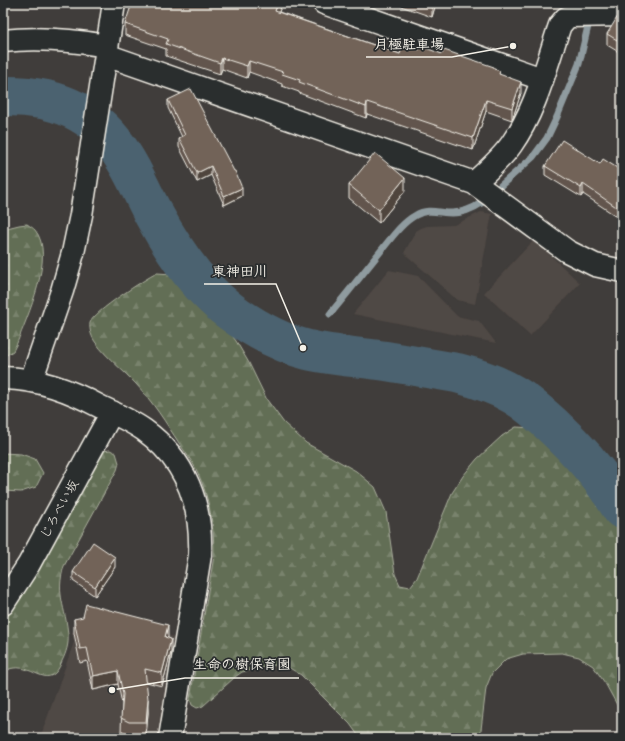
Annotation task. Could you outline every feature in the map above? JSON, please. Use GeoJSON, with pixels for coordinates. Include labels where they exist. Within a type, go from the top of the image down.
{"type":"FeatureCollection","features":[{"type":"Feature","properties":{"kind":"street"},"geometry":{"type":"LineString","coordinates":[[31,381],[62,291],[73,253],[81,215],[114,3]]}},
{"type":"Feature","properties":{"kind":"street"},"geometry":{"type":"LineString","coordinates":[[324,3],[542,79]]}},
{"type":"Feature","properties":{"kind":"street"},"geometry":{"type":"LineString","coordinates":[[474,183],[494,164],[510,146],[518,134],[532,106],[560,25],[566,18],[571,16],[622,14]]}},
{"type":"Feature","properties":{"kind":"street"},"geometry":{"type":"LineString","coordinates":[[3,41],[40,39],[78,41],[474,183],[566,251],[595,265],[622,271]]}},
{"type":"Feature","properties":{"kind":"street"},"geometry":{"type":"LineString","coordinates":[[3,378],[18,378],[50,384],[112,412],[144,430],[160,443],[174,459],[193,495],[201,535],[200,555],[170,738]]}},
{"type":"Feature","properties":{"kind":"street","name":"じろべい坂"},"geometry":{"type":"LineString","coordinates":[[3,604],[29,564],[112,412]]}},
{"type":"Feature","properties":{"kind":"shaded area"},"geometry":{"type":"Polygon","coordinates":[[[481,212],[492,214],[475,304],[457,300],[404,253],[416,231],[421,228],[427,226],[454,225],[481,212]]]}},
{"type":"Feature","properties":{"kind":"shaded area"},"geometry":{"type":"Polygon","coordinates":[[[534,240],[580,283],[530,336],[484,293],[534,240]]]}},
{"type":"Feature","properties":{"kind":"shaded area"},"geometry":{"type":"Polygon","coordinates":[[[389,270],[418,276],[457,316],[479,321],[496,343],[353,314],[389,270]]]}},
{"type":"Feature","properties":{"kind":"shaded area"},"geometry":{"type":"Polygon","coordinates":[[[84,614],[175,637],[159,738],[40,738],[74,642],[72,632],[79,630],[84,614]]]}},
{"type":"Feature","properties":{"kind":"green space"},"geometry":{"type":"Polygon","coordinates":[[[27,224],[35,230],[41,241],[41,270],[33,302],[17,343],[13,351],[3,357],[3,229],[27,224]]]}},
{"type":"Feature","properties":{"kind":"green space"},"geometry":{"type":"Polygon","coordinates":[[[157,273],[172,274],[186,283],[222,322],[236,341],[249,363],[267,400],[284,423],[306,443],[356,471],[375,487],[386,512],[395,574],[400,585],[410,587],[417,578],[452,493],[463,476],[477,459],[502,436],[516,427],[533,428],[547,437],[564,453],[608,508],[622,532],[622,714],[605,683],[593,666],[579,657],[562,653],[523,654],[506,659],[492,673],[486,688],[480,738],[360,738],[350,724],[301,675],[288,667],[274,665],[242,672],[203,706],[197,708],[192,705],[190,699],[214,556],[212,523],[208,502],[195,467],[154,405],[131,379],[100,349],[93,339],[90,328],[90,323],[100,311],[157,273]]]}},
{"type":"Feature","properties":{"kind":"green space"},"geometry":{"type":"Polygon","coordinates":[[[110,450],[116,453],[119,463],[117,470],[64,566],[61,593],[68,638],[65,655],[57,670],[52,675],[41,675],[21,668],[11,668],[3,673],[3,617],[13,604],[103,451],[110,450]]]}},
{"type":"Feature","properties":{"kind":"green space"},"geometry":{"type":"Polygon","coordinates":[[[3,453],[21,454],[35,459],[43,473],[36,487],[21,492],[3,491],[3,453]]]}},
{"type":"Feature","properties":{"kind":"building"},"geometry":{"type":"Polygon","coordinates":[[[132,3],[278,3],[275,11],[400,54],[403,46],[412,49],[413,47],[419,50],[420,46],[442,54],[444,50],[494,67],[494,69],[500,71],[499,74],[521,82],[512,108],[486,100],[473,138],[367,102],[366,107],[299,82],[300,80],[282,74],[283,72],[249,61],[247,66],[222,58],[220,63],[166,44],[168,39],[125,24],[132,3]]]}},
{"type":"Feature","properties":{"kind":"building"},"geometry":{"type":"Polygon","coordinates":[[[418,3],[433,3],[432,8],[418,3]]]}},
{"type":"Feature","properties":{"kind":"building"},"geometry":{"type":"Polygon","coordinates":[[[618,16],[622,16],[622,43],[607,34],[618,16]]]}},
{"type":"Feature","properties":{"kind":"building"},"geometry":{"type":"Polygon","coordinates":[[[191,89],[235,171],[242,188],[224,196],[211,166],[197,173],[179,138],[185,135],[168,100],[191,89]]]}},
{"type":"Feature","properties":{"kind":"building"},"geometry":{"type":"Polygon","coordinates":[[[562,140],[600,164],[603,159],[622,171],[622,211],[583,184],[581,188],[545,166],[562,140]]]}},
{"type":"Feature","properties":{"kind":"building"},"geometry":{"type":"Polygon","coordinates":[[[375,153],[405,178],[379,210],[349,185],[375,153]]]}},
{"type":"Feature","properties":{"kind":"building"},"geometry":{"type":"Polygon","coordinates":[[[93,542],[115,557],[95,587],[73,572],[93,542]]]}},
{"type":"Feature","properties":{"kind":"building"},"geometry":{"type":"Polygon","coordinates":[[[86,604],[168,625],[165,637],[171,639],[162,673],[145,669],[148,699],[146,722],[129,722],[121,718],[123,694],[118,671],[93,676],[87,648],[80,649],[74,619],[83,617],[86,604]]]}},
{"type":"Feature","properties":{"kind":"waterway"},"geometry":{"type":"LineString","coordinates":[[498,188],[533,157],[547,138],[579,64],[589,22]]}},
{"type":"Feature","properties":{"kind":"waterway"},"geometry":{"type":"LineString","coordinates":[[3,96],[22,96],[56,103],[87,117],[100,128],[112,140],[127,163],[161,228],[187,267],[208,291],[230,311],[257,329],[277,339],[308,350],[457,373],[479,379],[507,391],[529,405],[562,434],[599,475],[622,509]]}},
{"type":"Feature","properties":{"kind":"waterway"},"geometry":{"type":"LineString","coordinates":[[330,314],[405,222],[420,213],[434,211],[452,213],[460,212],[483,202]]}},
{"type":"Feature","properties":{"kind":"waterway"},"geometry":{"type":"LineString","coordinates":[[303,348],[312,337]]}},
{"type":"Feature","properties":{"kind":"place","name":"月極駐車場"},"geometry":{"type":"Point","coordinates":[513,46]}},
{"type":"Feature","properties":{"kind":"place","name":"東神田川"},"geometry":{"type":"Point","coordinates":[303,348]}},
{"type":"Feature","properties":{"kind":"place","name":"生命の樹保育園"},"geometry":{"type":"Point","coordinates":[112,690]}}]}
